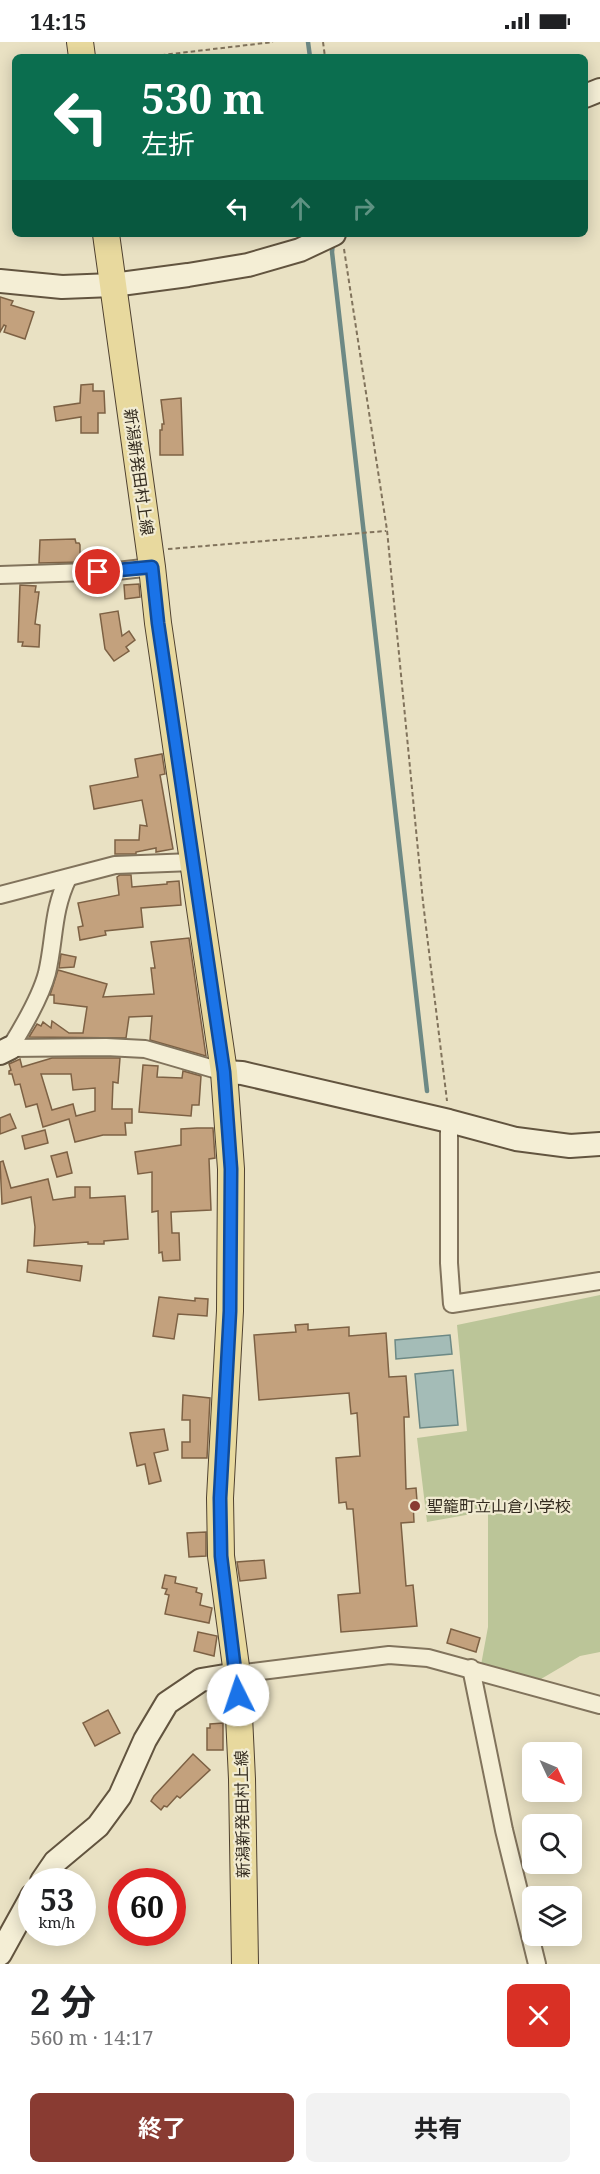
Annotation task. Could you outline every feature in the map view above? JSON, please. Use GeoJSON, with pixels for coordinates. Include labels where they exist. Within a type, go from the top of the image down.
{"type":"FeatureCollection","features":[{"type":"Feature","properties":{"kind":"main road","name":"新潟新発田村上線"},"geometry":{"type":"LineString","coordinates":[[106,237],[158,623],[224,1072],[231,1181],[230,1311],[220,1498],[221,1556],[237,1674],[242,1779],[245,1964]]}},
{"type":"Feature","properties":{"kind":"street"},"geometry":{"type":"LineString","coordinates":[[0,281],[62,287],[113,285],[248,265],[339,240]]}},
{"type":"Feature","properties":{"kind":"street"},"geometry":{"type":"LineString","coordinates":[[0,575],[117,571],[151,559]]}},
{"type":"Feature","properties":{"kind":"street"},"geometry":{"type":"LineString","coordinates":[[0,895],[115,865],[193,862]]}},
{"type":"Feature","properties":{"kind":"street"},"geometry":{"type":"LineString","coordinates":[[5,1050],[24,1024],[47,974],[59,897],[68,878]]}},
{"type":"Feature","properties":{"kind":"street"},"geometry":{"type":"LineString","coordinates":[[5,1050],[106,1047],[145,1049],[224,1072],[242,1073],[449,1120],[516,1139],[570,1146],[600,1144]]}},
{"type":"Feature","properties":{"kind":"street"},"geometry":{"type":"LineString","coordinates":[[449,1120],[449,1263],[453,1304],[600,1281]]}},
{"type":"Feature","properties":{"kind":"street"},"geometry":{"type":"LineString","coordinates":[[51,1868],[98,1826],[120,1796],[145,1740],[167,1703],[201,1680],[388,1655],[428,1658],[471,1668],[600,1705]]}},
{"type":"Feature","properties":{"kind":"street"},"geometry":{"type":"LineString","coordinates":[[471,1668],[504,1830],[537,1964]]}},
{"type":"Feature","properties":{"kind":"street"},"geometry":{"type":"LineString","coordinates":[[0,1954],[18,1921]]}},
{"type":"Feature","properties":{"kind":"path"},"geometry":{"type":"LineString","coordinates":[[171,54],[273,42]]}},
{"type":"Feature","properties":{"kind":"path"},"geometry":{"type":"LineString","coordinates":[[339,240],[387,530],[423,902],[449,1120]]}},
{"type":"Feature","properties":{"kind":"path"},"geometry":{"type":"LineString","coordinates":[[151,559],[387,530]]}},
{"type":"Feature","properties":{"kind":"green space"},"geometry":{"type":"Polygon","coordinates":[[[600,1295],[600,1652],[580,1656],[541,1679],[481,1665],[488,1627],[488,1511],[427,1522],[417,1438],[467,1431],[457,1325],[600,1295]]]}},
{"type":"Feature","properties":{"kind":"water"},"geometry":{"type":"Polygon","coordinates":[[[450,1335],[452,1354],[396,1359],[395,1340],[450,1335]]]}},
{"type":"Feature","properties":{"kind":"water"},"geometry":{"type":"Polygon","coordinates":[[[453,1370],[458,1425],[420,1428],[415,1374],[453,1370]]]}},
{"type":"Feature","properties":{"kind":"building"},"geometry":{"type":"Polygon","coordinates":[[[0,297],[13,301],[11,305],[34,312],[25,339],[4,332],[6,326],[4,325],[0,332],[0,297]]]}},
{"type":"Feature","properties":{"kind":"building"},"geometry":{"type":"Polygon","coordinates":[[[93,384],[93,391],[104,391],[105,413],[98,413],[98,433],[81,433],[81,417],[56,421],[54,407],[80,403],[81,385],[93,384]]]}},
{"type":"Feature","properties":{"kind":"building"},"geometry":{"type":"Polygon","coordinates":[[[181,398],[183,455],[160,455],[160,430],[164,424],[161,400],[181,398]]]}},
{"type":"Feature","properties":{"kind":"building"},"geometry":{"type":"Polygon","coordinates":[[[75,539],[80,545],[80,562],[39,563],[40,540],[75,539]]]}},
{"type":"Feature","properties":{"kind":"building"},"geometry":{"type":"Polygon","coordinates":[[[139,584],[140,597],[125,599],[124,585],[139,584]]]}},
{"type":"Feature","properties":{"kind":"building"},"geometry":{"type":"Polygon","coordinates":[[[20,585],[36,586],[35,592],[39,592],[35,624],[40,625],[39,647],[22,646],[23,642],[18,642],[20,585]]]}},
{"type":"Feature","properties":{"kind":"building"},"geometry":{"type":"Polygon","coordinates":[[[118,611],[122,636],[129,631],[135,640],[126,647],[129,651],[114,661],[105,649],[100,614],[118,611]]]}},
{"type":"Feature","properties":{"kind":"building"},"geometry":{"type":"Polygon","coordinates":[[[162,754],[165,774],[160,775],[173,849],[156,852],[156,848],[136,852],[136,854],[115,854],[115,840],[139,840],[140,825],[147,826],[142,800],[94,809],[90,786],[138,777],[135,759],[162,754]]]}},
{"type":"Feature","properties":{"kind":"building"},"geometry":{"type":"Polygon","coordinates":[[[131,875],[132,887],[179,881],[181,905],[141,908],[143,927],[105,931],[106,935],[80,940],[78,927],[83,926],[78,903],[119,895],[117,877],[131,875]]]}},
{"type":"Feature","properties":{"kind":"building"},"geometry":{"type":"Polygon","coordinates":[[[189,938],[206,1056],[150,1040],[152,1016],[129,1017],[126,1038],[29,1037],[37,1024],[41,1026],[43,1022],[51,1028],[52,1021],[69,1033],[83,1033],[87,1007],[54,1003],[54,995],[50,995],[58,970],[107,984],[103,997],[154,994],[151,968],[155,968],[151,942],[189,938]]]}},
{"type":"Feature","properties":{"kind":"building"},"geometry":{"type":"Polygon","coordinates":[[[61,954],[76,957],[74,967],[59,968],[61,954]]]}},
{"type":"Feature","properties":{"kind":"building"},"geometry":{"type":"Polygon","coordinates":[[[52,1058],[120,1058],[118,1083],[113,1082],[112,1109],[132,1109],[132,1123],[125,1123],[126,1135],[103,1135],[75,1142],[69,1119],[43,1127],[37,1104],[26,1107],[20,1084],[15,1085],[12,1074],[9,1074],[11,1070],[9,1064],[20,1059],[22,1067],[52,1058]],[[41,1074],[52,1110],[73,1104],[76,1116],[95,1111],[95,1088],[73,1090],[71,1074],[41,1074]]]}},
{"type":"Feature","properties":{"kind":"building"},"geometry":{"type":"Polygon","coordinates":[[[143,1065],[158,1066],[157,1077],[182,1078],[183,1071],[201,1076],[199,1105],[192,1105],[191,1116],[139,1112],[143,1065]]]}},
{"type":"Feature","properties":{"kind":"building"},"geometry":{"type":"Polygon","coordinates":[[[10,1114],[16,1128],[0,1134],[0,1118],[10,1114]]]}},
{"type":"Feature","properties":{"kind":"building"},"geometry":{"type":"Polygon","coordinates":[[[213,1128],[215,1158],[209,1159],[211,1210],[171,1212],[172,1233],[179,1233],[180,1260],[163,1261],[162,1252],[159,1253],[158,1211],[152,1212],[152,1172],[138,1174],[135,1152],[181,1145],[181,1129],[213,1128]]]}},
{"type":"Feature","properties":{"kind":"building"},"geometry":{"type":"Polygon","coordinates":[[[45,1130],[48,1143],[25,1149],[22,1136],[45,1130]]]}},
{"type":"Feature","properties":{"kind":"building"},"geometry":{"type":"Polygon","coordinates":[[[67,1152],[72,1173],[57,1177],[51,1156],[67,1152]]]}},
{"type":"Feature","properties":{"kind":"building"},"geometry":{"type":"Polygon","coordinates":[[[3,1161],[11,1188],[48,1179],[53,1200],[75,1197],[75,1187],[90,1187],[90,1198],[125,1196],[128,1239],[104,1241],[104,1244],[88,1244],[88,1242],[34,1246],[35,1227],[31,1197],[2,1204],[0,1162],[3,1161]]]}},
{"type":"Feature","properties":{"kind":"building"},"geometry":{"type":"Polygon","coordinates":[[[28,1260],[82,1266],[80,1281],[27,1272],[28,1260]]]}},
{"type":"Feature","properties":{"kind":"building"},"geometry":{"type":"Polygon","coordinates":[[[159,1297],[195,1301],[195,1298],[208,1299],[207,1316],[178,1314],[174,1339],[153,1336],[159,1297]]]}},
{"type":"Feature","properties":{"kind":"building"},"geometry":{"type":"Polygon","coordinates":[[[308,1324],[308,1330],[349,1327],[349,1336],[386,1333],[389,1377],[406,1376],[409,1417],[404,1417],[406,1489],[416,1488],[417,1501],[413,1501],[414,1522],[401,1523],[406,1586],[413,1585],[417,1626],[341,1632],[338,1595],[360,1593],[353,1509],[347,1509],[346,1502],[339,1503],[336,1458],[360,1456],[357,1413],[351,1414],[349,1393],[259,1400],[254,1335],[296,1332],[295,1325],[308,1324]]]}},
{"type":"Feature","properties":{"kind":"building"},"geometry":{"type":"Polygon","coordinates":[[[183,1395],[210,1398],[207,1458],[182,1458],[182,1442],[190,1442],[190,1420],[182,1420],[183,1395]]]}},
{"type":"Feature","properties":{"kind":"building"},"geometry":{"type":"Polygon","coordinates":[[[164,1429],[168,1450],[154,1453],[161,1481],[149,1484],[145,1464],[137,1466],[130,1433],[164,1429]]]}},
{"type":"Feature","properties":{"kind":"building"},"geometry":{"type":"Polygon","coordinates":[[[206,1532],[206,1556],[189,1557],[187,1533],[206,1532]]]}},
{"type":"Feature","properties":{"kind":"building"},"geometry":{"type":"Polygon","coordinates":[[[264,1560],[266,1578],[240,1581],[237,1562],[264,1560]]]}},
{"type":"Feature","properties":{"kind":"building"},"geometry":{"type":"Polygon","coordinates":[[[165,1575],[176,1577],[175,1583],[197,1588],[196,1592],[202,1594],[200,1605],[212,1608],[209,1623],[165,1614],[169,1595],[165,1594],[167,1589],[162,1588],[165,1575]]]}},
{"type":"Feature","properties":{"kind":"building"},"geometry":{"type":"Polygon","coordinates":[[[451,1629],[480,1638],[476,1652],[447,1643],[451,1629]]]}},
{"type":"Feature","properties":{"kind":"building"},"geometry":{"type":"Polygon","coordinates":[[[198,1632],[217,1636],[214,1656],[194,1651],[198,1632]]]}},
{"type":"Feature","properties":{"kind":"building"},"geometry":{"type":"Polygon","coordinates":[[[108,1710],[120,1733],[95,1746],[83,1723],[108,1710]]]}},
{"type":"Feature","properties":{"kind":"building"},"geometry":{"type":"Polygon","coordinates":[[[223,1723],[223,1750],[207,1750],[207,1728],[210,1728],[210,1724],[223,1723]]]}},
{"type":"Feature","properties":{"kind":"building"},"geometry":{"type":"Polygon","coordinates":[[[193,1754],[210,1770],[180,1798],[177,1796],[161,1810],[151,1801],[193,1754]]]}},
{"type":"Feature","properties":{"kind":"waterway"},"geometry":{"type":"LineString","coordinates":[[308,42],[310,54]]}},
{"type":"Feature","properties":{"kind":"waterway"},"geometry":{"type":"LineString","coordinates":[[333,242],[332,252],[427,1091]]}},
{"type":"Feature","properties":{"kind":"place","name":"聖籠町立山倉小学校"},"geometry":{"type":"Point","coordinates":[415,1506]}},
{"type":"Feature","properties":{"kind":"route"},"geometry":{"type":"LineString","coordinates":[[98,572],[152,567],[158,623],[224,1072],[231,1169],[230,1311],[220,1498],[221,1556],[238,1695]]}}]}
